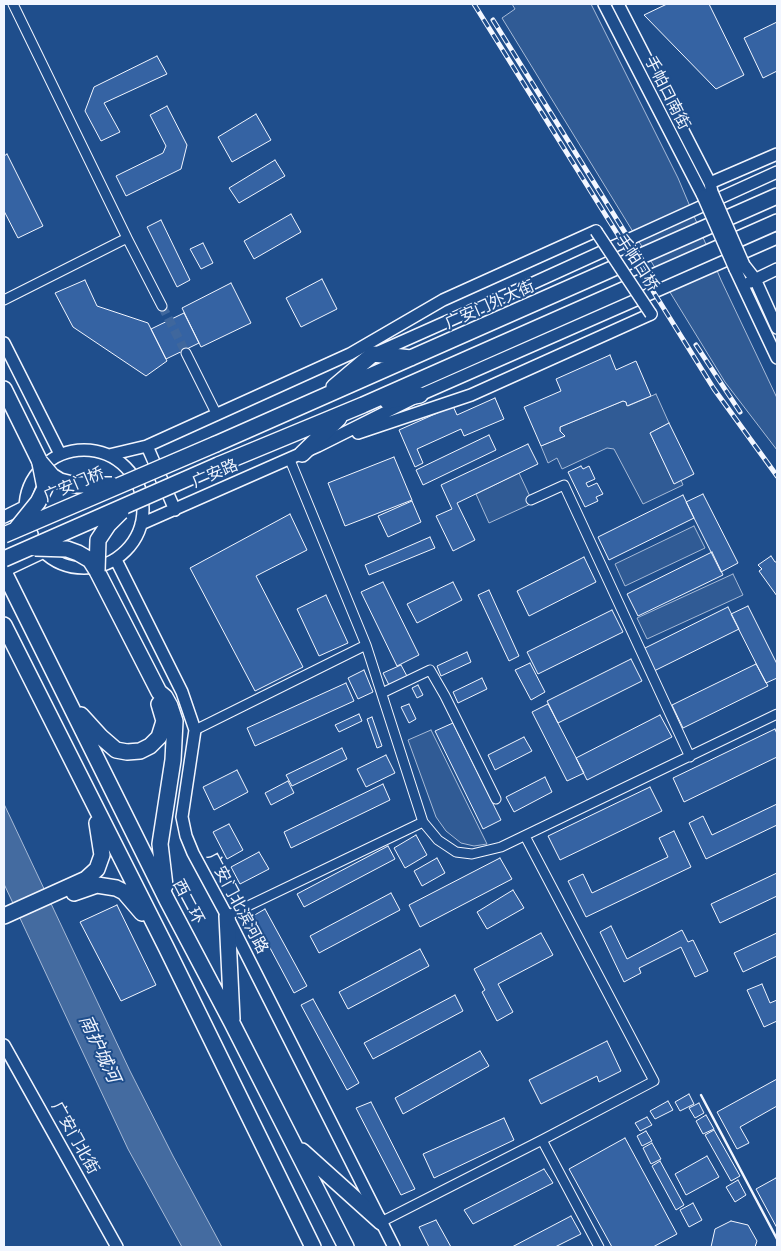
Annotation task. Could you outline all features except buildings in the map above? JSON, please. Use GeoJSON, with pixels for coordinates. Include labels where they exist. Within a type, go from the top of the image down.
{"type":"FeatureCollection","features":[{"type":"Feature","properties":{"kind":"highway","name":"广安门外大街"},"geometry":{"type":"LineString","coordinates":[[216,444],[777,196]]}},
{"type":"Feature","properties":{"kind":"highway"},"geometry":{"type":"LineString","coordinates":[[4,559],[218,465],[363,405],[777,222]]}},
{"type":"Feature","properties":{"kind":"highway"},"geometry":{"type":"LineString","coordinates":[[322,398],[374,354],[413,358]]}},
{"type":"Feature","properties":{"kind":"highway"},"geometry":{"type":"LineString","coordinates":[[4,389],[40,462],[52,476],[60,481],[76,486],[119,485]]}},
{"type":"Feature","properties":{"kind":"highway"},"geometry":{"type":"LineString","coordinates":[[363,405],[420,395]]}},
{"type":"Feature","properties":{"kind":"highway"},"geometry":{"type":"LineString","coordinates":[[296,457],[344,413]]}},
{"type":"Feature","properties":{"kind":"highway","name":"广安门桥"},"geometry":{"type":"LineString","coordinates":[[9,533],[216,444]]}},
{"type":"Feature","properties":{"kind":"highway"},"geometry":{"type":"LineString","coordinates":[[9,533],[38,502],[45,488],[40,462]]}},
{"type":"Feature","properties":{"kind":"highway"},"geometry":{"type":"LineString","coordinates":[[97,572],[98,540],[108,525],[130,504]]}},
{"type":"Feature","properties":{"kind":"highway"},"geometry":{"type":"LineString","coordinates":[[26,549],[67,549],[90,560],[160,692],[170,706],[175,721],[172,760],[160,844],[167,900]]}},
{"type":"Feature","properties":{"kind":"highway","name":"西二环"},"geometry":{"type":"LineString","coordinates":[[4,571],[167,900],[346,1247]]}},
{"type":"Feature","properties":{"kind":"highway"},"geometry":{"type":"LineString","coordinates":[[4,625],[166,946],[313,1247]]}},
{"type":"Feature","properties":{"kind":"highway"},"geometry":{"type":"LineString","coordinates":[[67,699],[100,737],[116,750],[127,752],[140,751],[150,746],[159,737],[164,721],[159,703],[160,692]]}},
{"type":"Feature","properties":{"kind":"highway"},"geometry":{"type":"LineString","coordinates":[[4,926],[67,892],[97,869],[102,856],[100,835],[93,809],[78,773]]}},
{"type":"Feature","properties":{"kind":"highway"},"geometry":{"type":"LineString","coordinates":[[4,916],[67,892],[97,885],[107,886],[124,892],[137,906],[166,946]]}},
{"type":"Feature","properties":{"kind":"highway"},"geometry":{"type":"LineString","coordinates":[[228,916],[232,1023]]}},
{"type":"Feature","properties":{"kind":"highway"},"geometry":{"type":"LineString","coordinates":[[295,1146],[381,1222]]}},
{"type":"Feature","properties":{"kind":"street"},"geometry":{"type":"LineString","coordinates":[[13,4],[162,306]]}},
{"type":"Feature","properties":{"kind":"street","name":"手帕口南街"},"geometry":{"type":"LineString","coordinates":[[604,4],[708,190]]}},
{"type":"Feature","properties":{"kind":"street","name":"手帕口南街"},"geometry":{"type":"LineString","coordinates":[[618,4],[708,190]]}},
{"type":"Feature","properties":{"kind":"street"},"geometry":{"type":"LineString","coordinates":[[777,154],[708,190],[740,266],[744,284],[777,358]]}},
{"type":"Feature","properties":{"kind":"street"},"geometry":{"type":"LineString","coordinates":[[109,454],[147,446],[350,354],[374,354],[777,172]]}},
{"type":"Feature","properties":{"kind":"street","name":"手帕口桥"},"geometry":{"type":"LineString","coordinates":[[318,446],[471,395],[651,314],[596,231],[443,300],[350,354]]}},
{"type":"Feature","properties":{"kind":"street"},"geometry":{"type":"LineString","coordinates":[[4,300],[127,238]]}},
{"type":"Feature","properties":{"kind":"street"},"geometry":{"type":"LineString","coordinates":[[777,238],[420,395],[296,457],[366,645],[423,822],[438,840],[456,852],[472,854],[501,847],[777,714]]}},
{"type":"Feature","properties":{"kind":"street"},"geometry":{"type":"LineString","coordinates":[[740,266],[755,279],[777,328]]}},
{"type":"Feature","properties":{"kind":"street"},"geometry":{"type":"LineString","coordinates":[[744,284],[777,269]]}},
{"type":"Feature","properties":{"kind":"street"},"geometry":{"type":"LineString","coordinates":[[4,343],[60,454]]}},
{"type":"Feature","properties":{"kind":"street"},"geometry":{"type":"LineString","coordinates":[[186,353],[217,415]]}},
{"type":"Feature","properties":{"kind":"street"},"geometry":{"type":"LineString","coordinates":[[147,446],[175,510]]}},
{"type":"Feature","properties":{"kind":"street","name":"广安门桥"},"geometry":{"type":"LineString","coordinates":[[84,449],[109,454],[125,466],[139,486],[143,504],[141,524],[132,544],[116,560],[90,570],[74,568],[42,553],[32,534],[24,508],[33,477],[46,463],[60,454],[84,449]]}},
{"type":"Feature","properties":{"kind":"street","name":"广安路"},"geometry":{"type":"LineString","coordinates":[[141,524],[296,457]]}},
{"type":"Feature","properties":{"kind":"street"},"geometry":{"type":"LineString","coordinates":[[531,500],[564,485],[690,757]]}},
{"type":"Feature","properties":{"kind":"street","name":"广安门桥"},"geometry":{"type":"LineString","coordinates":[[4,517],[24,508]]}},
{"type":"Feature","properties":{"kind":"street"},"geometry":{"type":"LineString","coordinates":[[4,547],[32,534]]}},
{"type":"Feature","properties":{"kind":"street"},"geometry":{"type":"LineString","coordinates":[[4,571],[42,553]]}},
{"type":"Feature","properties":{"kind":"street","name":"广安门北滨河路"},"geometry":{"type":"LineString","coordinates":[[116,560],[182,692],[195,730],[182,817],[186,836],[394,1247]]}},
{"type":"Feature","properties":{"kind":"street"},"geometry":{"type":"LineString","coordinates":[[195,730],[366,645]]}},
{"type":"Feature","properties":{"kind":"street"},"geometry":{"type":"LineString","coordinates":[[382,693],[430,670],[445,696],[496,799]]}},
{"type":"Feature","properties":{"kind":"street"},"geometry":{"type":"LineString","coordinates":[[228,916],[423,822]]}},
{"type":"Feature","properties":{"kind":"street"},"geometry":{"type":"LineString","coordinates":[[381,1222],[654,1081],[525,836]]}},
{"type":"Feature","properties":{"kind":"street","name":"广安门北街"},"geometry":{"type":"LineString","coordinates":[[4,1045],[7,1060],[117,1247]]}},
{"type":"Feature","properties":{"kind":"street"},"geometry":{"type":"LineString","coordinates":[[542,1140],[599,1247]]}},
{"type":"Feature","properties":{"kind":"shaded area"},"geometry":{"type":"Polygon","coordinates":[[[512,4],[591,4],[678,178],[721,280],[777,398],[777,450],[725,382],[502,18],[515,9],[512,4]]]}},
{"type":"Feature","properties":{"kind":"shaded area"},"geometry":{"type":"Polygon","coordinates":[[[656,394],[669,423],[650,433],[674,483],[681,480],[683,485],[643,504],[614,449],[607,448],[562,469],[557,458],[548,463],[541,446],[565,436],[560,431],[560,427],[623,401],[628,406],[656,394]]]}},
{"type":"Feature","properties":{"kind":"shaded area"},"geometry":{"type":"Polygon","coordinates":[[[519,473],[533,503],[489,523],[476,494],[519,473]]]}},
{"type":"Feature","properties":{"kind":"shaded area"},"geometry":{"type":"Polygon","coordinates":[[[694,526],[705,548],[625,586],[615,564],[694,526]]]}},
{"type":"Feature","properties":{"kind":"shaded area"},"geometry":{"type":"Polygon","coordinates":[[[733,574],[743,595],[647,639],[637,618],[733,574]]]}},
{"type":"Feature","properties":{"kind":"shaded area"},"geometry":{"type":"Polygon","coordinates":[[[431,730],[487,844],[474,846],[461,843],[446,831],[436,817],[408,740],[431,730]]]}},
{"type":"Feature","properties":{"kind":"water","name":"南护城河"},"geometry":{"type":"Polygon","coordinates":[[[4,804],[130,1071],[222,1247],[182,1247],[128,1149],[4,884],[4,804]]]}},
{"type":"Feature","properties":{"kind":"tunnel"},"geometry":{"type":"LineString","coordinates":[[162,306],[186,353]]}},
{"type":"Feature","properties":{"kind":"railway"},"geometry":{"type":"LineString","coordinates":[[474,4],[714,389],[777,476]]}},
{"type":"Feature","properties":{"kind":"railway"},"geometry":{"type":"LineString","coordinates":[[493,20],[657,284]]}},
{"type":"Feature","properties":{"kind":"railway"},"geometry":{"type":"LineString","coordinates":[[696,345],[740,412]]}},
{"type":"Feature","properties":{"kind":"wall"},"geometry":{"type":"LineString","coordinates":[[701,1095],[777,1239]]}}]}
